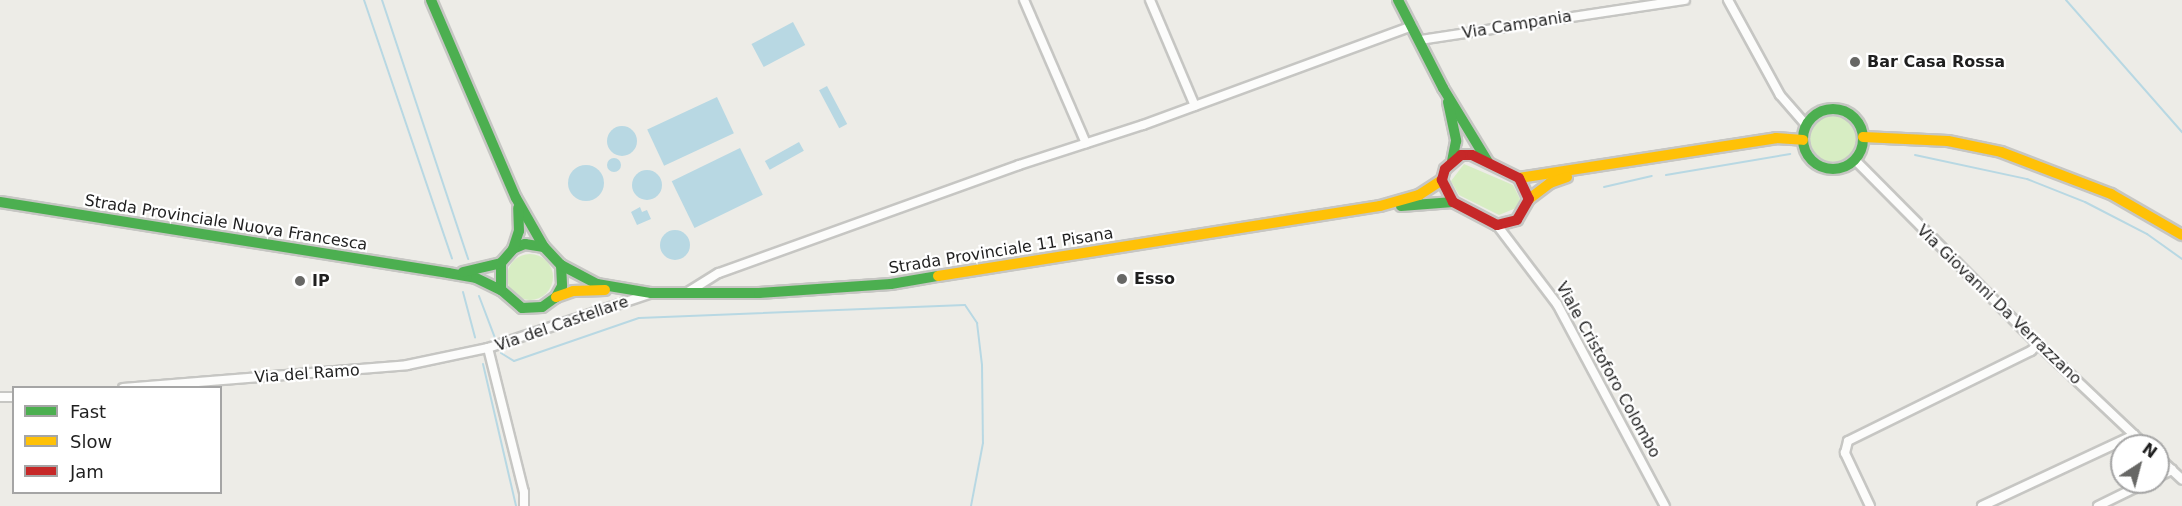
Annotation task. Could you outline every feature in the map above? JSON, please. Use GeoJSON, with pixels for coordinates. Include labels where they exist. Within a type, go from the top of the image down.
{"type":"FeatureCollection","features":[{"type":"Feature","properties":{"kind":"main road"},"geometry":{"type":"LineString","coordinates":[[431,0],[516,198],[544,247],[561,265],[562,286],[556,297],[542,307],[528,309],[513,304],[501,290],[501,263],[513,249],[519,231],[516,198]]}},
{"type":"Feature","properties":{"kind":"main road"},"geometry":{"type":"LineString","coordinates":[[1398,0],[1443,88],[1488,162]]}},
{"type":"Feature","properties":{"kind":"main road"},"geometry":{"type":"LineString","coordinates":[[1443,88],[1456,141],[1452,161],[1442,180],[1453,202],[1497,225],[1517,220],[1529,200],[1550,183],[1593,170]]}},
{"type":"Feature","properties":{"kind":"main road"},"geometry":{"type":"LineString","coordinates":[[1836,109],[1857,121],[1863,136],[1855,160],[1842,168],[1826,169],[1807,155],[1803,140],[1806,125],[1816,115],[1836,109]]}},
{"type":"Feature","properties":{"kind":"main road"},"geometry":{"type":"LineString","coordinates":[[1863,136],[1948,141],[2035,163],[2111,194],[2182,235]]}},
{"type":"Feature","properties":{"kind":"main road"},"geometry":{"type":"LineString","coordinates":[[1519,178],[1593,170],[1776,138],[1803,140]]}},
{"type":"Feature","properties":{"kind":"main road"},"geometry":{"type":"LineString","coordinates":[[1452,161],[1472,155],[1488,162],[1519,178],[1527,188],[1529,200]]}},
{"type":"Feature","properties":{"kind":"main road","name":"Strada Provinciale 11 Pisana"},"geometry":{"type":"LineString","coordinates":[[1380,206],[1419,195],[1442,180]]}},
{"type":"Feature","properties":{"kind":"main road","name":"Strada Provinciale Nuova Francesca"},"geometry":{"type":"LineString","coordinates":[[0,202],[448,273],[476,278],[501,290]]}},
{"type":"Feature","properties":{"kind":"main road","name":"Strada Provinciale 11 Pisana"},"geometry":{"type":"LineString","coordinates":[[556,297],[573,291],[624,290],[685,294],[891,284],[1380,206],[1453,202]]}},
{"type":"Feature","properties":{"kind":"main road"},"geometry":{"type":"LineString","coordinates":[[513,249],[525,244],[544,247]]}},
{"type":"Feature","properties":{"kind":"main road","name":"Strada Provinciale Nuova Francesca"},"geometry":{"type":"LineString","coordinates":[[448,273],[473,272],[501,263]]}},
{"type":"Feature","properties":{"kind":"main road","name":"Strada Provinciale 11 Pisana"},"geometry":{"type":"LineString","coordinates":[[561,265],[582,278],[624,290]]}},
{"type":"Feature","properties":{"kind":"street"},"geometry":{"type":"LineString","coordinates":[[1024,0],[1086,143]]}},
{"type":"Feature","properties":{"kind":"street"},"geometry":{"type":"LineString","coordinates":[[1150,0],[1195,106]]}},
{"type":"Feature","properties":{"kind":"street","name":"Via Campania"},"geometry":{"type":"LineString","coordinates":[[1420,40],[1685,0]]}},
{"type":"Feature","properties":{"kind":"street"},"geometry":{"type":"LineString","coordinates":[[1728,0],[1780,95],[1806,125]]}},
{"type":"Feature","properties":{"kind":"street"},"geometry":{"type":"LineString","coordinates":[[685,294],[718,273],[1195,106],[1412,26]]}},
{"type":"Feature","properties":{"kind":"street","name":"Via Giovanni Da Verrazzano"},"geometry":{"type":"LineString","coordinates":[[1855,160],[2038,344],[2133,434]]}},
{"type":"Feature","properties":{"kind":"street","name":"Viale Cristoforo Colombo"},"geometry":{"type":"LineString","coordinates":[[1497,225],[1557,304],[1665,506]]}},
{"type":"Feature","properties":{"kind":"street","name":"Via del Castellare"},"geometry":{"type":"LineString","coordinates":[[524,506],[524,492],[488,348],[651,293]]}},
{"type":"Feature","properties":{"kind":"street"},"geometry":{"type":"LineString","coordinates":[[1870,506],[1845,453],[1848,441],[2031,351],[2038,344]]}},
{"type":"Feature","properties":{"kind":"street","name":"Via del Ramo"},"geometry":{"type":"LineString","coordinates":[[136,386],[396,366],[488,348]]}},
{"type":"Feature","properties":{"kind":"street"},"geometry":{"type":"LineString","coordinates":[[1982,506],[2110,446]]}},
{"type":"Feature","properties":{"kind":"street"},"geometry":{"type":"LineString","coordinates":[[2172,470],[2182,479]]}},
{"type":"Feature","properties":{"kind":"street"},"geometry":{"type":"LineString","coordinates":[[2098,506],[2122,494]]}},
{"type":"Feature","properties":{"kind":"green space"},"geometry":{"type":"Polygon","coordinates":[[[1833,116],[1849,123],[1856,139],[1849,155],[1833,162],[1817,155],[1810,139],[1817,123],[1833,116]]]}},
{"type":"Feature","properties":{"kind":"green space"},"geometry":{"type":"Polygon","coordinates":[[[1464,164],[1513,185],[1520,199],[1516,208],[1499,215],[1459,195],[1451,181],[1464,164]]]}},
{"type":"Feature","properties":{"kind":"green space"},"geometry":{"type":"Polygon","coordinates":[[[530,254],[546,261],[553,277],[546,293],[530,300],[514,293],[507,277],[514,261],[530,254]]]}},
{"type":"Feature","properties":{"kind":"water"},"geometry":{"type":"Polygon","coordinates":[[[793,22],[805,45],[764,67],[752,44],[793,22]]]}},
{"type":"Feature","properties":{"kind":"water"},"geometry":{"type":"Polygon","coordinates":[[[827,86],[847,124],[839,128],[819,90],[827,86]]]}},
{"type":"Feature","properties":{"kind":"water"},"geometry":{"type":"Polygon","coordinates":[[[717,97],[734,133],[664,166],[647,130],[717,97]]]}},
{"type":"Feature","properties":{"kind":"water"},"geometry":{"type":"Polygon","coordinates":[[[622,126],[633,130],[637,141],[633,152],[622,156],[611,152],[607,141],[611,130],[622,126]]]}},
{"type":"Feature","properties":{"kind":"water"},"geometry":{"type":"Polygon","coordinates":[[[799,142],[804,151],[770,170],[765,161],[799,142]]]}},
{"type":"Feature","properties":{"kind":"water"},"geometry":{"type":"Polygon","coordinates":[[[740,148],[763,195],[694,228],[672,181],[740,148]]]}},
{"type":"Feature","properties":{"kind":"water"},"geometry":{"type":"Polygon","coordinates":[[[611,158],[617,158],[621,165],[617,172],[611,172],[607,168],[607,162],[611,158]]]}},
{"type":"Feature","properties":{"kind":"water"},"geometry":{"type":"Polygon","coordinates":[[[586,165],[599,170],[604,183],[599,196],[586,201],[573,196],[568,183],[573,170],[586,165]]]}},
{"type":"Feature","properties":{"kind":"water"},"geometry":{"type":"Polygon","coordinates":[[[647,170],[658,174],[662,185],[658,196],[647,200],[636,196],[632,185],[636,174],[647,170]]]}},
{"type":"Feature","properties":{"kind":"water"},"geometry":{"type":"Polygon","coordinates":[[[640,207],[642,212],[647,210],[651,219],[637,225],[631,212],[640,207]]]}},
{"type":"Feature","properties":{"kind":"water"},"geometry":{"type":"Polygon","coordinates":[[[675,230],[686,234],[690,245],[686,256],[675,260],[664,256],[660,245],[664,234],[675,230]]]}},
{"type":"Feature","properties":{"kind":"waterway"},"geometry":{"type":"LineString","coordinates":[[364,0],[452,258]]}},
{"type":"Feature","properties":{"kind":"waterway"},"geometry":{"type":"LineString","coordinates":[[382,0],[468,259]]}},
{"type":"Feature","properties":{"kind":"waterway"},"geometry":{"type":"LineString","coordinates":[[2066,0],[2182,132]]}},
{"type":"Feature","properties":{"kind":"waterway"},"geometry":{"type":"LineString","coordinates":[[1666,175],[1790,154]]}},
{"type":"Feature","properties":{"kind":"waterway"},"geometry":{"type":"LineString","coordinates":[[1915,155],[2027,179],[2085,202],[2147,234],[2182,259]]}},
{"type":"Feature","properties":{"kind":"waterway"},"geometry":{"type":"LineString","coordinates":[[1604,187],[1652,176]]}},
{"type":"Feature","properties":{"kind":"waterway"},"geometry":{"type":"LineString","coordinates":[[463,292],[475,337]]}},
{"type":"Feature","properties":{"kind":"waterway"},"geometry":{"type":"LineString","coordinates":[[479,296],[495,338]]}},
{"type":"Feature","properties":{"kind":"waterway"},"geometry":{"type":"LineString","coordinates":[[501,353],[514,361],[639,318],[965,305],[977,323],[982,365],[983,443],[971,506]]}},
{"type":"Feature","properties":{"kind":"waterway"},"geometry":{"type":"LineString","coordinates":[[483,364],[516,506]]}},
{"type":"Feature","properties":{"kind":"traffic: fast"},"geometry":{"type":"LineString","coordinates":[[431,0],[516,198],[544,247],[561,265],[562,286],[556,297],[542,307],[522,308],[501,290],[501,263],[513,249],[525,244],[544,247]]}},
{"type":"Feature","properties":{"kind":"traffic: fast"},"geometry":{"type":"LineString","coordinates":[[1398,0],[1443,88],[1488,162]]}},
{"type":"Feature","properties":{"kind":"traffic: fast"},"geometry":{"type":"LineString","coordinates":[[1448,102],[1456,141],[1452,161]]}},
{"type":"Feature","properties":{"kind":"traffic: fast"},"geometry":{"type":"LineString","coordinates":[[1833,109],[1850,114],[1858,122],[1863,139],[1858,156],[1850,164],[1833,169],[1816,164],[1808,156],[1803,139],[1808,122],[1816,114],[1833,109]]}},
{"type":"Feature","properties":{"kind":"traffic: fast"},"geometry":{"type":"LineString","coordinates":[[0,202],[448,273],[476,278],[501,290]]}},
{"type":"Feature","properties":{"kind":"traffic: fast"},"geometry":{"type":"LineString","coordinates":[[1401,206],[1453,202]]}},
{"type":"Feature","properties":{"kind":"traffic: fast"},"geometry":{"type":"LineString","coordinates":[[513,249],[519,231],[518,208]]}},
{"type":"Feature","properties":{"kind":"traffic: fast"},"geometry":{"type":"LineString","coordinates":[[463,272],[501,263]]}},
{"type":"Feature","properties":{"kind":"traffic: fast"},"geometry":{"type":"LineString","coordinates":[[561,265],[597,284],[651,293],[759,293],[891,284],[938,276]]}},
{"type":"Feature","properties":{"kind":"traffic: slow"},"geometry":{"type":"LineString","coordinates":[[1863,137],[1948,141],[2001,152],[2111,194],[2182,235]]}},
{"type":"Feature","properties":{"kind":"traffic: slow"},"geometry":{"type":"LineString","coordinates":[[1519,178],[1776,138],[1803,140]]}},
{"type":"Feature","properties":{"kind":"traffic: slow"},"geometry":{"type":"LineString","coordinates":[[1529,199],[1550,183],[1567,177]]}},
{"type":"Feature","properties":{"kind":"traffic: slow"},"geometry":{"type":"LineString","coordinates":[[938,276],[1380,206],[1419,195],[1442,180]]}},
{"type":"Feature","properties":{"kind":"traffic: slow"},"geometry":{"type":"LineString","coordinates":[[556,297],[573,291],[605,290]]}},
{"type":"Feature","properties":{"kind":"traffic: jam"},"geometry":{"type":"LineString","coordinates":[[1461,155],[1472,155],[1519,178],[1529,199],[1517,220],[1497,225],[1453,202],[1442,180],[1445,169],[1461,155]]}},
{"type":"Feature","properties":{"kind":"place","name":"Bar Casa Rossa"},"geometry":{"type":"Point","coordinates":[1855,62]}},
{"type":"Feature","properties":{"kind":"place","name":"Esso"},"geometry":{"type":"Point","coordinates":[1122,279]}},
{"type":"Feature","properties":{"kind":"place","name":"IP"},"geometry":{"type":"Point","coordinates":[300,281]}}]}
